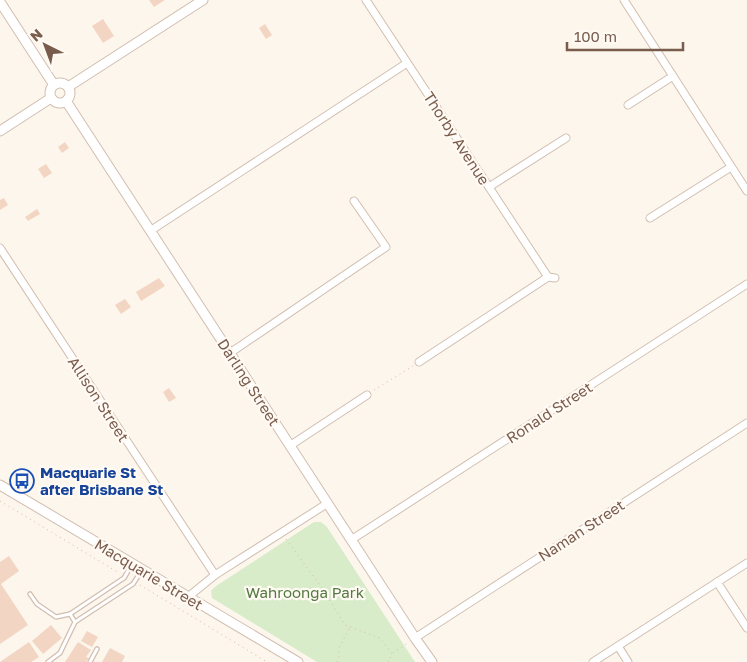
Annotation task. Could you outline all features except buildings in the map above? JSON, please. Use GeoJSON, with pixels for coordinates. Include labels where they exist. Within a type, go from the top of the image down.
{"type":"FeatureCollection","features":[{"type":"Feature","properties":{"kind":"street"},"geometry":{"type":"LineString","coordinates":[[68,87],[203,0]]}},
{"type":"Feature","properties":{"kind":"street","name":"Thorby Avenue"},"geometry":{"type":"LineString","coordinates":[[366,0],[489,187],[552,278],[419,362]]}},
{"type":"Feature","properties":{"kind":"street"},"geometry":{"type":"LineString","coordinates":[[624,0],[747,191]]}},
{"type":"Feature","properties":{"kind":"street"},"geometry":{"type":"LineString","coordinates":[[0,2],[54,85]]}},
{"type":"Feature","properties":{"kind":"street"},"geometry":{"type":"LineString","coordinates":[[150,231],[407,63]]}},
{"type":"Feature","properties":{"kind":"street"},"geometry":{"type":"LineString","coordinates":[[628,105],[672,76]]}},
{"type":"Feature","properties":{"kind":"street"},"geometry":{"type":"LineString","coordinates":[[51,98],[60,103],[66,101],[70,93],[68,87],[64,84],[54,85]]}},
{"type":"Feature","properties":{"kind":"street"},"geometry":{"type":"LineString","coordinates":[[51,98],[50,92],[54,85]]}},
{"type":"Feature","properties":{"kind":"street"},"geometry":{"type":"LineString","coordinates":[[0,131],[51,98]]}},
{"type":"Feature","properties":{"kind":"street","name":"Darling Street"},"geometry":{"type":"LineString","coordinates":[[66,101],[432,662]]}},
{"type":"Feature","properties":{"kind":"street"},"geometry":{"type":"LineString","coordinates":[[489,187],[566,138]]}},
{"type":"Feature","properties":{"kind":"street"},"geometry":{"type":"LineString","coordinates":[[650,218],[731,166]]}},
{"type":"Feature","properties":{"kind":"street"},"geometry":{"type":"LineString","coordinates":[[230,353],[386,248],[354,201]]}},
{"type":"Feature","properties":{"kind":"street","name":"Allison Street"},"geometry":{"type":"LineString","coordinates":[[0,248],[215,576]]}},
{"type":"Feature","properties":{"kind":"street","name":"Ronald Street"},"geometry":{"type":"LineString","coordinates":[[351,540],[747,284]]}},
{"type":"Feature","properties":{"kind":"street"},"geometry":{"type":"LineString","coordinates":[[291,445],[367,395]]}},
{"type":"Feature","properties":{"kind":"street","name":"Naman Street"},"geometry":{"type":"LineString","coordinates":[[415,638],[747,423]]}},
{"type":"Feature","properties":{"kind":"street","name":"Macquarie Street"},"geometry":{"type":"LineString","coordinates":[[0,485],[298,662]]}},
{"type":"Feature","properties":{"kind":"street"},"geometry":{"type":"LineString","coordinates":[[188,597],[215,576],[328,503]]}},
{"type":"Feature","properties":{"kind":"street"},"geometry":{"type":"LineString","coordinates":[[593,662],[747,563]]}},
{"type":"Feature","properties":{"kind":"street"},"geometry":{"type":"LineString","coordinates":[[717,582],[747,628]]}},
{"type":"Feature","properties":{"kind":"street"},"geometry":{"type":"LineString","coordinates":[[618,646],[628,662]]}},
{"type":"Feature","properties":{"kind":"lane"},"geometry":{"type":"LineString","coordinates":[[30,594],[37,604],[56,617],[70,614],[124,578],[132,564]]}},
{"type":"Feature","properties":{"kind":"lane"},"geometry":{"type":"LineString","coordinates":[[48,662],[55,660],[60,653],[75,622],[133,584],[142,570]]}},
{"type":"Feature","properties":{"kind":"lane"},"geometry":{"type":"LineString","coordinates":[[70,614],[75,622]]}},
{"type":"Feature","properties":{"kind":"lane"},"geometry":{"type":"LineString","coordinates":[[90,662],[96,649]]}},
{"type":"Feature","properties":{"kind":"path"},"geometry":{"type":"LineString","coordinates":[[367,395],[419,362]]}},
{"type":"Feature","properties":{"kind":"path"},"geometry":{"type":"LineString","coordinates":[[281,533],[322,588],[345,625],[380,638],[392,654]]}},
{"type":"Feature","properties":{"kind":"path"},"geometry":{"type":"LineString","coordinates":[[338,662],[338,648],[351,627]]}},
{"type":"Feature","properties":{"kind":"path"},"geometry":{"type":"LineString","coordinates":[[388,662],[392,654],[415,638]]}},
{"type":"Feature","properties":{"kind":"green space","name":"Wahroonga Park"},"geometry":{"type":"Polygon","coordinates":[[[314,522],[321,522],[327,527],[415,662],[317,662],[212,598],[211,591],[216,586],[314,522]]]}},
{"type":"Feature","properties":{"kind":"place","name":"Macquarie St after Brisbane St"},"geometry":{"type":"Point","coordinates":[22,481]}}]}
